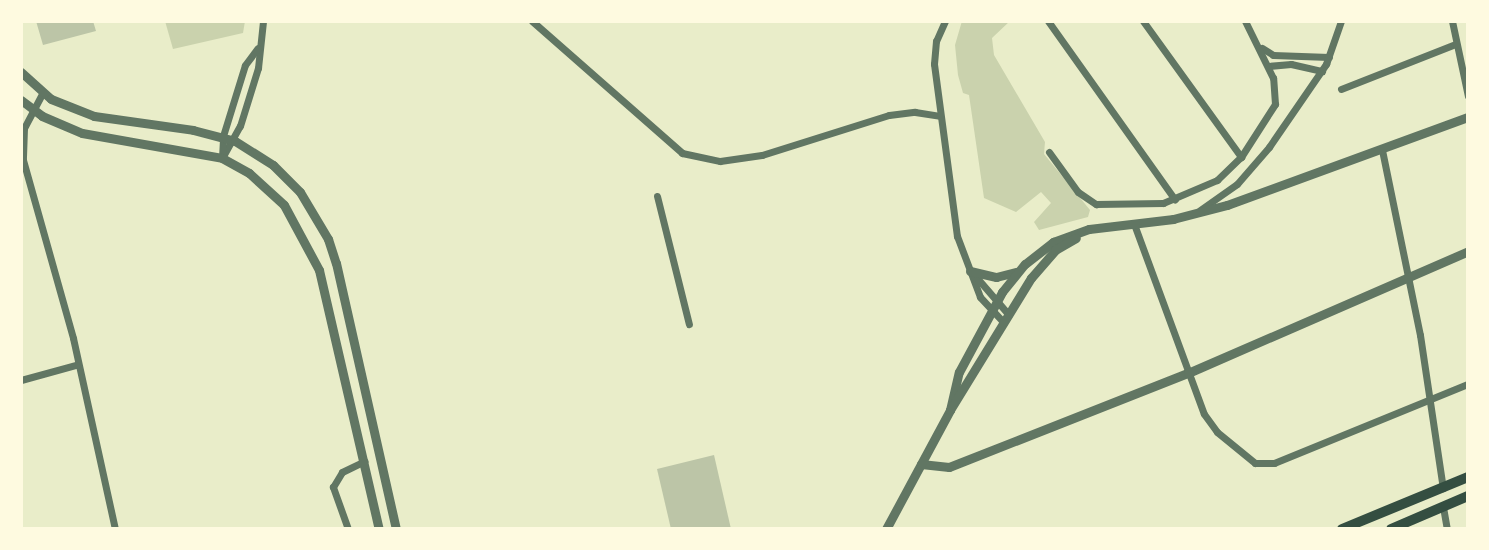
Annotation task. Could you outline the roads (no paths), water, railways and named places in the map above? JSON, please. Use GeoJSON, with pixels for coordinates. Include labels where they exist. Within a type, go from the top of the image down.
{"type":"FeatureCollection","features":[{"type":"Feature","properties":{"kind":"main road"},"geometry":{"type":"LineString","coordinates":[[1342,529],[1468,477]]}},
{"type":"Feature","properties":{"kind":"main road"},"geometry":{"type":"LineString","coordinates":[[1391,529],[1468,496]]}},
{"type":"Feature","properties":{"kind":"street"},"geometry":{"type":"LineString","coordinates":[[222,158],[236,141],[258,68],[258,47],[263,21]]}},
{"type":"Feature","properties":{"kind":"street"},"geometry":{"type":"LineString","coordinates":[[532,21],[682,153],[720,161],[762,155],[889,116],[915,112],[940,116]]}},
{"type":"Feature","properties":{"kind":"street"},"geometry":{"type":"LineString","coordinates":[[945,21],[933,53],[957,236],[970,271],[991,311],[1007,319]]}},
{"type":"Feature","properties":{"kind":"street"},"geometry":{"type":"LineString","coordinates":[[1048,21],[1175,200]]}},
{"type":"Feature","properties":{"kind":"street"},"geometry":{"type":"LineString","coordinates":[[1143,21],[1241,157]]}},
{"type":"Feature","properties":{"kind":"street"},"geometry":{"type":"LineString","coordinates":[[1049,152],[1090,202],[1153,205],[1175,200],[1206,187],[1241,157],[1275,104],[1268,66],[1245,21]]}},
{"type":"Feature","properties":{"kind":"street"},"geometry":{"type":"LineString","coordinates":[[1192,215],[1246,175],[1322,71],[1341,21]]}},
{"type":"Feature","properties":{"kind":"street"},"geometry":{"type":"LineString","coordinates":[[1452,21],[1468,96]]}},
{"type":"Feature","properties":{"kind":"street"},"geometry":{"type":"LineString","coordinates":[[1341,89],[1455,44]]}},
{"type":"Feature","properties":{"kind":"street"},"geometry":{"type":"LineString","coordinates":[[1258,45],[1273,55],[1329,57]]}},
{"type":"Feature","properties":{"kind":"street"},"geometry":{"type":"LineString","coordinates":[[222,158],[223,136],[245,65],[258,47]]}},
{"type":"Feature","properties":{"kind":"street"},"geometry":{"type":"LineString","coordinates":[[1268,66],[1291,64],[1322,71]]}},
{"type":"Feature","properties":{"kind":"street"},"geometry":{"type":"LineString","coordinates":[[21,72],[43,92],[94,116],[223,136],[236,141],[287,178],[328,239],[396,529]]}},
{"type":"Feature","properties":{"kind":"street"},"geometry":{"type":"LineString","coordinates":[[43,92],[23,128],[23,160],[72,338],[115,529]]}},
{"type":"Feature","properties":{"kind":"street"},"geometry":{"type":"LineString","coordinates":[[21,100],[32,110],[62,126],[106,139],[222,158],[274,193],[312,250],[365,461],[379,529]]}},
{"type":"Feature","properties":{"kind":"street"},"geometry":{"type":"LineString","coordinates":[[950,410],[956,380],[996,302],[1018,272],[1046,246],[1089,229],[1192,215],[1382,150],[1468,117]]}},
{"type":"Feature","properties":{"kind":"street"},"geometry":{"type":"LineString","coordinates":[[1382,150],[1431,400],[1443,488]]}},
{"type":"Feature","properties":{"kind":"street"},"geometry":{"type":"LineString","coordinates":[[657,196],[689,324]]}},
{"type":"Feature","properties":{"kind":"street"},"geometry":{"type":"LineString","coordinates":[[1134,224],[1188,373],[1213,427],[1250,459],[1264,465],[1468,384]]}},
{"type":"Feature","properties":{"kind":"street"},"geometry":{"type":"LineString","coordinates":[[886,529],[950,410],[1049,256],[1100,227]]}},
{"type":"Feature","properties":{"kind":"street"},"geometry":{"type":"LineString","coordinates":[[921,464],[949,467],[1188,373],[1468,251]]}},
{"type":"Feature","properties":{"kind":"street"},"geometry":{"type":"LineString","coordinates":[[970,271],[996,277],[1018,272]]}},
{"type":"Feature","properties":{"kind":"street"},"geometry":{"type":"LineString","coordinates":[[970,271],[1007,319]]}},
{"type":"Feature","properties":{"kind":"street"},"geometry":{"type":"LineString","coordinates":[[21,380],[76,365]]}},
{"type":"Feature","properties":{"kind":"street"},"geometry":{"type":"LineString","coordinates":[[348,529],[333,487],[342,472],[365,461]]}},
{"type":"Feature","properties":{"kind":"street"},"geometry":{"type":"LineString","coordinates":[[1443,507],[1447,529]]}}]}
